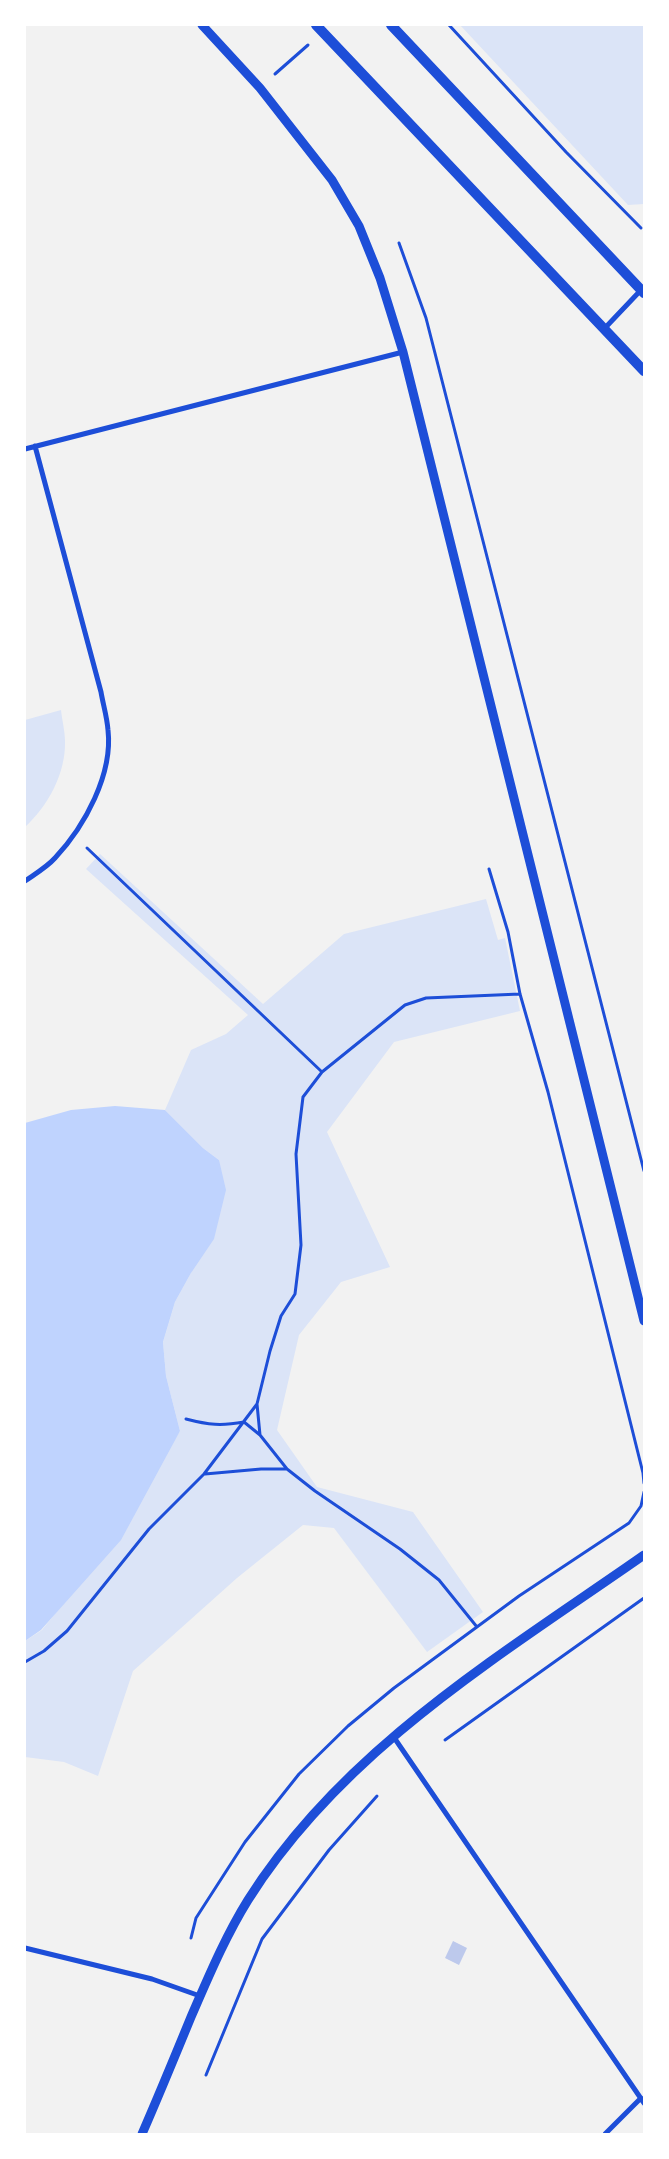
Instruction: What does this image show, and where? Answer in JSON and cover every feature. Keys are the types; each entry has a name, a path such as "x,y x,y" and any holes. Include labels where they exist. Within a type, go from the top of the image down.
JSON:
{"main road":[{"path":"391,25 643,290"},
{"path":"319,28 644,371"}],"street":[{"path":"202,25 260,88 332,180 359,226 380,278 403,352 644,1321"},
{"path":"604,330 643,290"},
{"path":"25,449 403,352"},
{"path":"25,881 54,860 75,836 93,804 105,770 108,731 101,692 35,446"},
{"path":"142,2134 219,1954 247,1901 275,1861 306,1823 393,1736 467,1680 644,1555"},
{"path":"393,1736 642,2100 605,2134"},
{"path":"25,1948 152,1979 200,1996"}],"path":[{"path":"449,25 566,152 641,228"},
{"path":"260,88 319,28"},
{"path":"398,244 426,318 644,1172"},
{"path":"75,836 322,1072"},
{"path":"489,869 508,932 520,994 548,1092 615,1355 644,1484"},
{"path":"260,1435 257,1404 270,1351 281,1316 295,1294 301,1244 296,1154 303,1096 322,1072 405,1005 426,998 520,994"},
{"path":"25,1662 44,1651 67,1631 149,1528 204,1474 257,1404"},
{"path":"186,1419 209,1425 224,1426 244,1422"},
{"path":"244,1422 260,1435 288,1470 315,1491 400,1549 439,1580 477,1627"},
{"path":"204,1474 261,1469 288,1470"},
{"path":"191,1938 196,1918 245,1842 299,1774 348,1726 477,1627 519,1596 629,1523 640,1506 644,1492"},
{"path":"445,1740 644,1598"},
{"path":"206,2075 262,1939 329,1850 377,1796"}],"shaded area":[{"path":"460,25 644,25 644,204 628,205"},
{"path":"61,710 65,733 65,753 59,777 48,799 25,827 25,720"},
{"path":"100,854 263,1004 344,934 486,899 498,940 505,938 520,1011 394,1042 327,1132 390,1267 341,1282 299,1335 277,1430 317,1487 413,1512 483,1612 427,1652 334,1528 303,1525 237,1578 133,1671 98,1776 64,1762 25,1757 25,1641 42,1630 67,1599 180,1431 166,1376 163,1342 175,1302 191,1273 219,1160 203,1148 165,1110 191,1050 226,1034 248,1015 86,869"}],"water":[{"path":"115,1106 165,1110 203,1148 219,1160 226,1190 214,1239 191,1273 175,1302 163,1342 166,1376 180,1431 121,1540 41,1630 25,1641 25,1123 71,1110"}],"building":[{"path":"453,1941 467,1948 459,1965 445,1958"}]}
